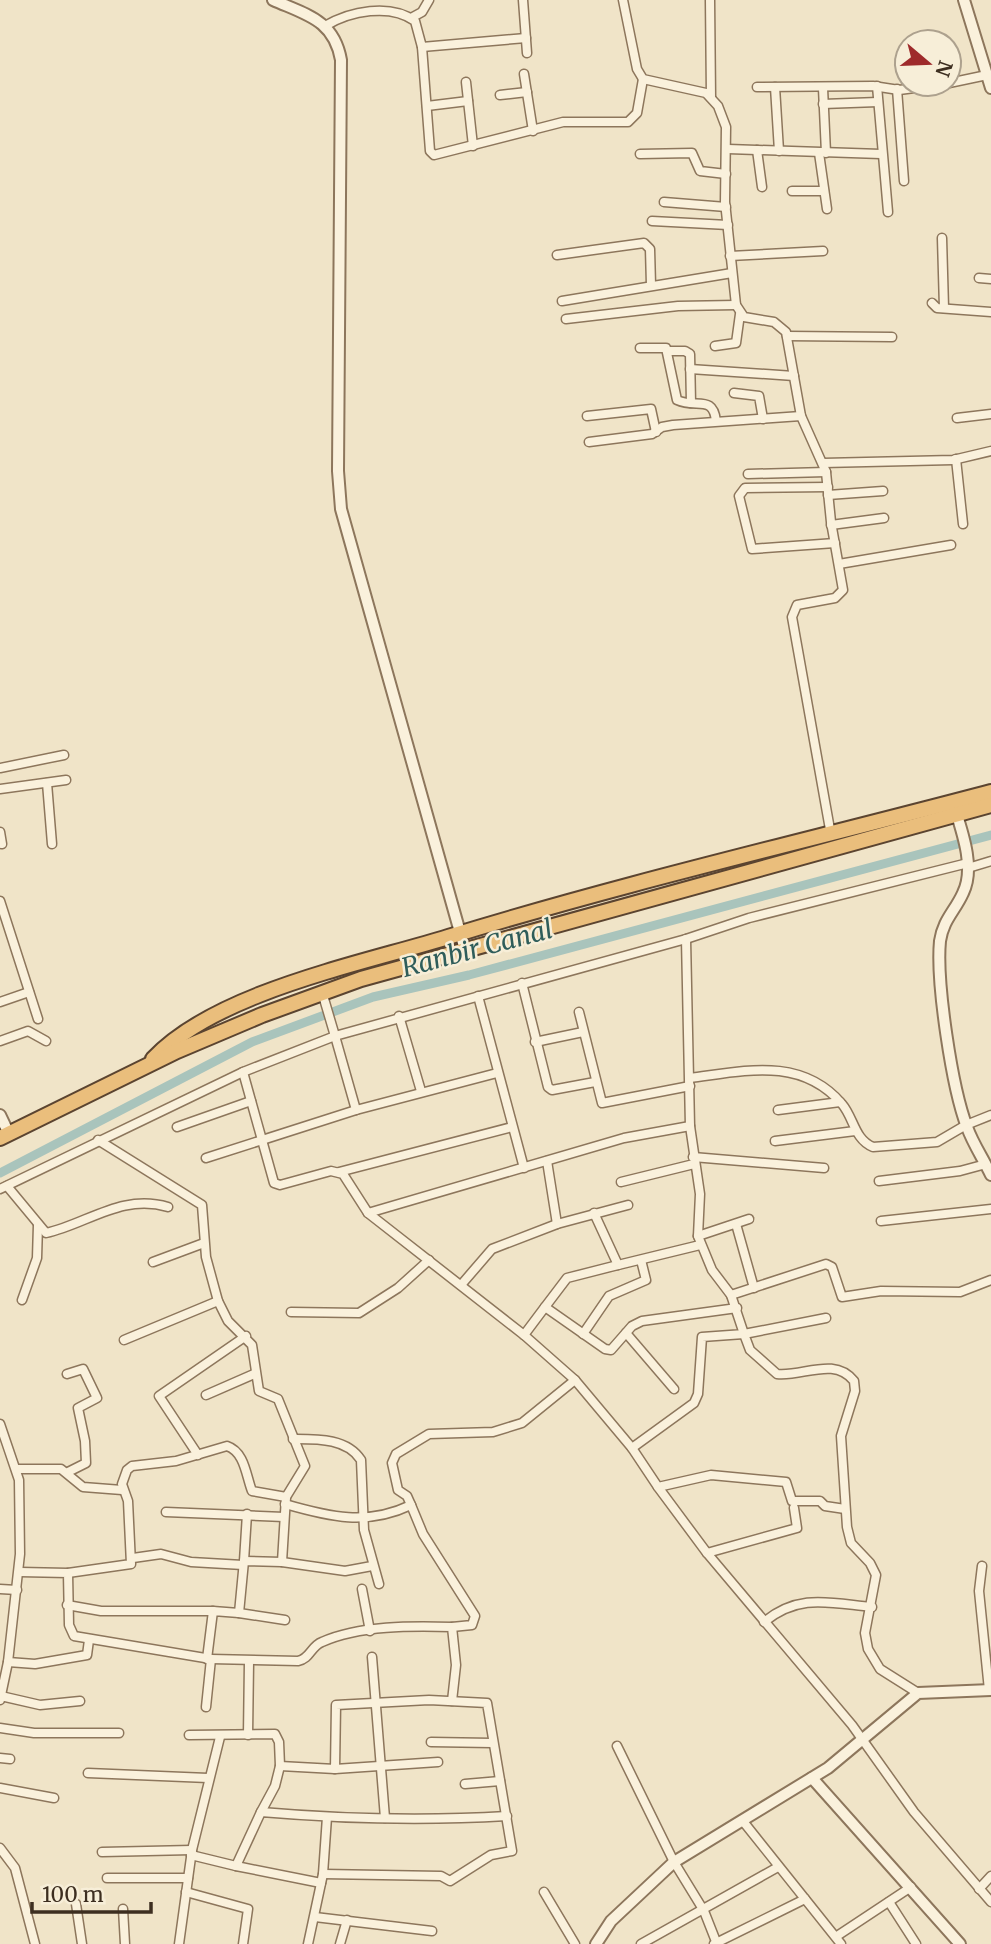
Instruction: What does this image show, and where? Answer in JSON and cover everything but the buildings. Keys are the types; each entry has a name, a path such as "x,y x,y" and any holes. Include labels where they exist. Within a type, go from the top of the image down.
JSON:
{"highway":[{"path":"4,1136 143,1067 323,998 465,950 955,808 991,792"},
{"path":"143,1067 172,1039 228,1008 350,963 831,835 955,808 991,805"}],"street":[{"path":"273,0 325,26 338,45 341,60 338,441 341,509 465,950"},
{"path":"411,18 422,12 429,0"},
{"path":"523,0 527,53"},
{"path":"325,26 346,14 359,12 395,13 411,18 418,26 432,154 576,120 632,120 637,113 643,79 637,69 623,0"},
{"path":"709,0 711,97"},
{"path":"964,0 991,88"},
{"path":"422,47 526,38"},
{"path":"524,74 533,131"},
{"path":"963,80 987,75"},
{"path":"643,79 700,90 711,97 723,115 728,149 726,207 730,256 736,305 740,314 736,344 715,346"},
{"path":"466,82 473,146"},
{"path":"757,87 822,89 877,86 893,88"},
{"path":"877,86 888,212"},
{"path":"775,87 779,151"},
{"path":"822,89 822,153 827,209"},
{"path":"500,95 527,92"},
{"path":"898,98 904,181"},
{"path":"426,106 468,101"},
{"path":"823,104 878,102"},
{"path":"728,149 881,154"},
{"path":"757,150 762,187"},
{"path":"640,154 692,153 700,171 726,174"},
{"path":"792,191 824,191"},
{"path":"664,202 726,207"},
{"path":"652,220 728,225"},
{"path":"942,238 944,308"},
{"path":"557,255 644,243 650,249 651,285"},
{"path":"730,256 823,251"},
{"path":"562,301 732,273"},
{"path":"979,278 991,279"},
{"path":"932,303 936,308 991,312"},
{"path":"566,319 678,306 736,305"},
{"path":"740,314 779,324 787,336 801,416 825,468 831,525 844,585 841,594 797,605 792,617 831,835"},
{"path":"787,336 892,337"},
{"path":"640,348 663,346 667,351 676,398 679,402 713,407 716,421"},
{"path":"667,351 688,351 691,403"},
{"path":"691,369 794,376"},
{"path":"734,393 761,397 763,419"},
{"path":"587,416 651,409 656,432"},
{"path":"957,418 991,414"},
{"path":"589,442 656,432 673,425 801,416"},
{"path":"748,474 956,459 991,451"},
{"path":"956,459 963,524"},
{"path":"835,543 752,549 739,496 745,488 883,491"},
{"path":"831,525 884,518"},
{"path":"839,564 951,545"},
{"path":"0,768 64,755"},
{"path":"0,789 66,780"},
{"path":"47,783 52,844"},
{"path":"955,808 968,865 964,892 943,925 940,975 957,1088 966,1125 991,1175"},
{"path":"0,832 2,844"},
{"path":"168,1207 132,1204 79,1220 48,1234 3,1188 243,1072 335,1036 399,1016 686,939 749,918 991,861"},
{"path":"0,901 38,1019"},
{"path":"686,939 690,1126 693,1161 700,1194 699,1241 712,1270 737,1308 750,1350 777,1374 835,1369 846,1372 854,1381 855,1391 841,1436 848,1535 876,1575 865,1633 871,1656 893,1679 918,1693 990,1690 979,1591 982,1566"},
{"path":"522,983 549,1089 595,1082"},
{"path":"0,1002 29,992"},
{"path":"478,996 524,1168"},
{"path":"323,998 356,1110"},
{"path":"579,1012 595,1082 601,1102 605,1104 690,1082 783,1069 811,1080 840,1102 855,1131 869,1145 876,1147 937,1142 966,1125 991,1115"},
{"path":"399,1016 421,1091"},
{"path":"0,1041 28,1031 46,1041"},
{"path":"535,1042 583,1032"},
{"path":"243,1072 260,1139 273,1181 277,1184 322,1172 339,1172 512,1127"},
{"path":"206,1158 421,1091 497,1073"},
{"path":"177,1127 251,1101"},
{"path":"778,1110 840,1102"},
{"path":"0,1115 4,1136"},
{"path":"368,1213 624,1138 690,1126"},
{"path":"775,1141 855,1131"},
{"path":"98,1140 197,1200 204,1211 204,1243 218,1301 228,1321 246,1336 253,1349 254,1374 259,1391 278,1399 305,1468 294,1479 286,1501 282,1562"},
{"path":"547,1161 557,1224"},
{"path":"621,1182 693,1161 824,1168"},
{"path":"879,1181 960,1171 986,1164"},
{"path":"339,1172 368,1213 524,1335 575,1380 632,1448 707,1553 852,1725 899,1794 991,1902"},
{"path":"461,1285 492,1249 557,1224 628,1205"},
{"path":"881,1221 991,1209"},
{"path":"594,1213 618,1265"},
{"path":"524,1335 567,1278 642,1260 699,1241 749,1219"},
{"path":"22,1300 37,1258 38,1224"},
{"path":"736,1224 754,1288"},
{"path":"153,1262 204,1243"},
{"path":"291,1312 352,1315 366,1310 400,1286 429,1260"},
{"path":"583,1334 609,1296 646,1280 642,1260"},
{"path":"731,1296 826,1264 832,1267 842,1297 881,1291 960,1292 991,1280"},
{"path":"124,1340 218,1301"},
{"path":"545,1307 608,1350 614,1348 637,1323 659,1317 737,1308"},
{"path":"632,1448 694,1403 698,1394 702,1337 744,1335 826,1318"},
{"path":"626,1333 674,1389"},
{"path":"198,1455 159,1396 246,1336"},
{"path":"67,1374 84,1370 97,1398 78,1408 85,1441 86,1463 68,1472"},
{"path":"205,1395 254,1374"},
{"path":"68,1573 67,1605 71,1633 89,1640 209,1659 249,1662 302,1661 322,1642 370,1630 472,1625 475,1616 423,1534 407,1496 398,1490 391,1463 396,1454 429,1434 493,1432 522,1423 549,1404 575,1380"},
{"path":"0,1424 17,1469 20,1572 1,1698 40,1705 80,1701"},
{"path":"293,1439 324,1440 346,1446 357,1454 363,1467 363,1519 372,1566 379,1584"},
{"path":"20,1572 68,1573 128,1567 133,1558 127,1527 128,1501 122,1490 129,1468 198,1455 227,1446 232,1447 246,1467 252,1491 327,1516 363,1519 391,1515 411,1505"},
{"path":"0,1453 10,1451"},
{"path":"17,1469 55,1468 68,1472 83,1487 122,1490"},
{"path":"658,1487 711,1475 786,1482 792,1501 820,1501 825,1506 845,1509"},
{"path":"707,1553 796,1528 794,1508"},
{"path":"166,1513 284,1517"},
{"path":"239,1613 247,1514"},
{"path":"133,1558 161,1554 191,1562 282,1562 345,1571 372,1566"},
{"path":"0,1589 17,1590"},
{"path":"362,1589 370,1630"},
{"path":"764,1622 790,1604 833,1603 872,1607"},
{"path":"67,1605 101,1611 213,1611 285,1620"},
{"path":"206,1707 213,1611"},
{"path":"452,1626 456,1665 452,1701"},
{"path":"8,1662 35,1664 87,1655 89,1640"},
{"path":"372,1657 385,1818"},
{"path":"248,1735 249,1662"},
{"path":"596,1944 611,1921 674,1862 832,1765 918,1693"},
{"path":"102,1852 192,1853 236,1866 322,1878 441,1876 450,1881 491,1855 512,1851 487,1703 452,1701 336,1705 335,1769"},
{"path":"0,1728 34,1733 119,1733"},
{"path":"189,1735 220,1737 271,1733 278,1736 280,1766 275,1786 236,1866"},
{"path":"179,1944 192,1853 220,1737"},
{"path":"431,1742 492,1743"},
{"path":"617,1746 674,1862 704,1911 716,1944 806,1899"},
{"path":"280,1766 335,1769 438,1762"},
{"path":"88,1773 208,1778"},
{"path":"812,1778 960,1944"},
{"path":"465,1784 500,1781"},
{"path":"0,1788 54,1798"},
{"path":"261,1812 385,1818 507,1816"},
{"path":"308,1944 322,1878 327,1817"},
{"path":"742,1820 839,1940 911,1887"},
{"path":"0,1848 15,1868 35,1944"},
{"path":"640,1944 704,1911 778,1867"},
{"path":"979,1889 991,1876"},
{"path":"107,1878 188,1878"},
{"path":"186,1892 248,1909 243,1944"},
{"path":"544,1892 575,1944"},
{"path":"889,1902 916,1944"},
{"path":"76,1904 82,1944"},
{"path":"123,1909 125,1944"},
{"path":"315,1917 432,1931"},
{"path":"340,1944 347,1920"}],"waterway":[{"name":"Ranbir Canal","path":"0,1173 252,1042 373,997 469,975 991,835"}]}
